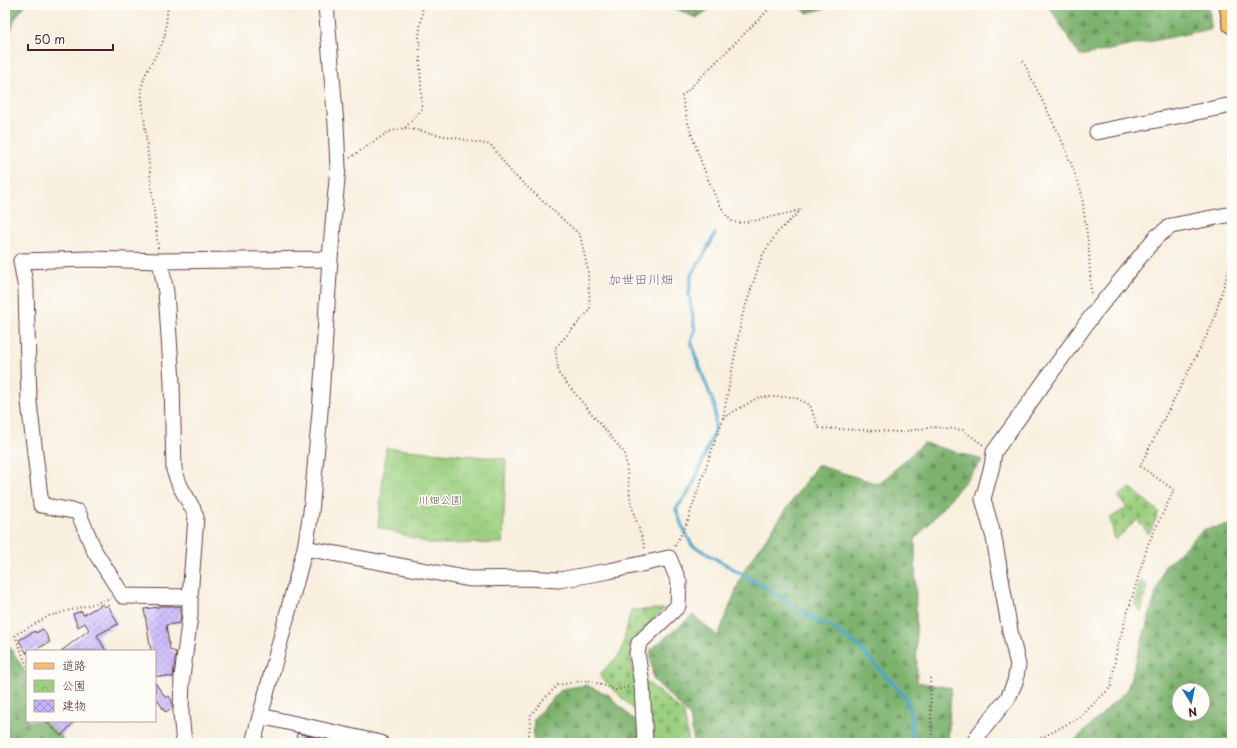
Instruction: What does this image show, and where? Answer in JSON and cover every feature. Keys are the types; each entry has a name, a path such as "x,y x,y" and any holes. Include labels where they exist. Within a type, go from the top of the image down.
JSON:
{"main road":[{"path":"1228,5 1232,24"}],"street":[{"path":"253,743 305,548 315,474 338,167 326,5"},
{"path":"1097,132 1232,105"},
{"path":"974,743 979,734 1008,698 1015,682 1018,665 1010,631 994,538 983,499 992,466 994,452 1091,317 1156,237 1171,226 1232,214"},
{"path":"190,597 122,596 95,552 78,512 41,505 28,402 26,289 21,261 90,259 160,261 330,259"},
{"path":"160,261 166,292 172,382 174,470 180,486 194,509 196,517 190,616 182,677 181,714 184,743"},
{"path":"305,548 470,579 528,578 559,580 669,558 679,582 678,606 639,643 636,654 642,684 645,743"},
{"path":"260,716 381,743"}],"path":[{"path":"160,261 142,89 144,75 162,44 165,34 168,5"},
{"path":"406,128 422,109 418,37 423,5"},
{"path":"669,558 686,525 723,418 742,317 762,256 777,233 801,210 759,220 736,222 730,220 716,198 697,152 688,125 682,96 773,5"},
{"path":"1023,61 1064,145 1081,190 1089,250 1091,317"},
{"path":"338,167 388,132 406,128 491,145 512,173 580,235 588,270 590,310 555,348 559,374 625,454 631,504 649,562"},
{"path":"1003,743 1005,740 1037,740 1065,726 1079,718 1111,688 1117,648 1148,544 1174,490 1140,466 1212,325 1232,258"},
{"path":"723,418 759,397 794,397 810,405 818,428 902,432 933,428 962,430 994,452"},
{"path":"26,663 15,635 49,616 122,596"},
{"path":"930,678 932,743"},
{"path":"528,743 531,715 558,685 588,680 616,690 642,684"}],"green space":[{"path":"5,5 25,5 16,17 5,47"},
{"path":"668,5 716,5 696,18"},
{"path":"797,5 837,5 807,13"},
{"path":"1048,5 1209,5 1211,29 1080,56"},
{"path":"924,443 983,460 915,540 917,682 951,688 948,743 694,743 690,716 653,679 650,650 693,615 718,636 744,570 817,465 879,484"},
{"name":"川畑公園","path":"386,448 506,459 503,543 432,544 378,527"},
{"path":"1131,488 1159,512 1149,534 1137,520 1115,540 1110,518 1127,508 1118,496"},
{"path":"1232,525 1232,743 1072,743 1127,690 1164,567 1204,529"},
{"path":"1140,580 1147,585 1141,612 1135,605"},
{"path":"664,609 630,644 633,672 684,713 689,743 653,743 653,729 599,675 621,653 631,610"},
{"path":"5,639 26,673 26,722 54,722 65,743 5,743"},
{"path":"586,685 609,695 641,727 640,743 533,743 534,718 562,689"}],"building":[{"path":"103,604 105,607 108,605 118,624 97,635 105,650 62,650 89,630 85,623 78,627 73,614 82,611 83,615"},
{"path":"181,606 180,623 166,625 170,650 176,652 173,677 156,676 156,650 151,650 144,609"},
{"path":"43,629 50,642 35,650 26,650 26,652 19,640 35,631 36,633"},
{"path":"156,684 166,698 169,696 172,701 172,708 165,712 156,698"},
{"path":"46,722 74,722 61,736"},
{"path":"297,733 332,741 332,743 296,743"}],"waterway":[{"path":"715,234 691,275 689,294 695,330 691,341 715,407 715,430 692,487 676,509 682,526 692,545 783,598 817,621 835,629 858,646 906,698 912,721 912,743"}],"district":[{"name":"加世田川畑","path":"641,278"}]}
